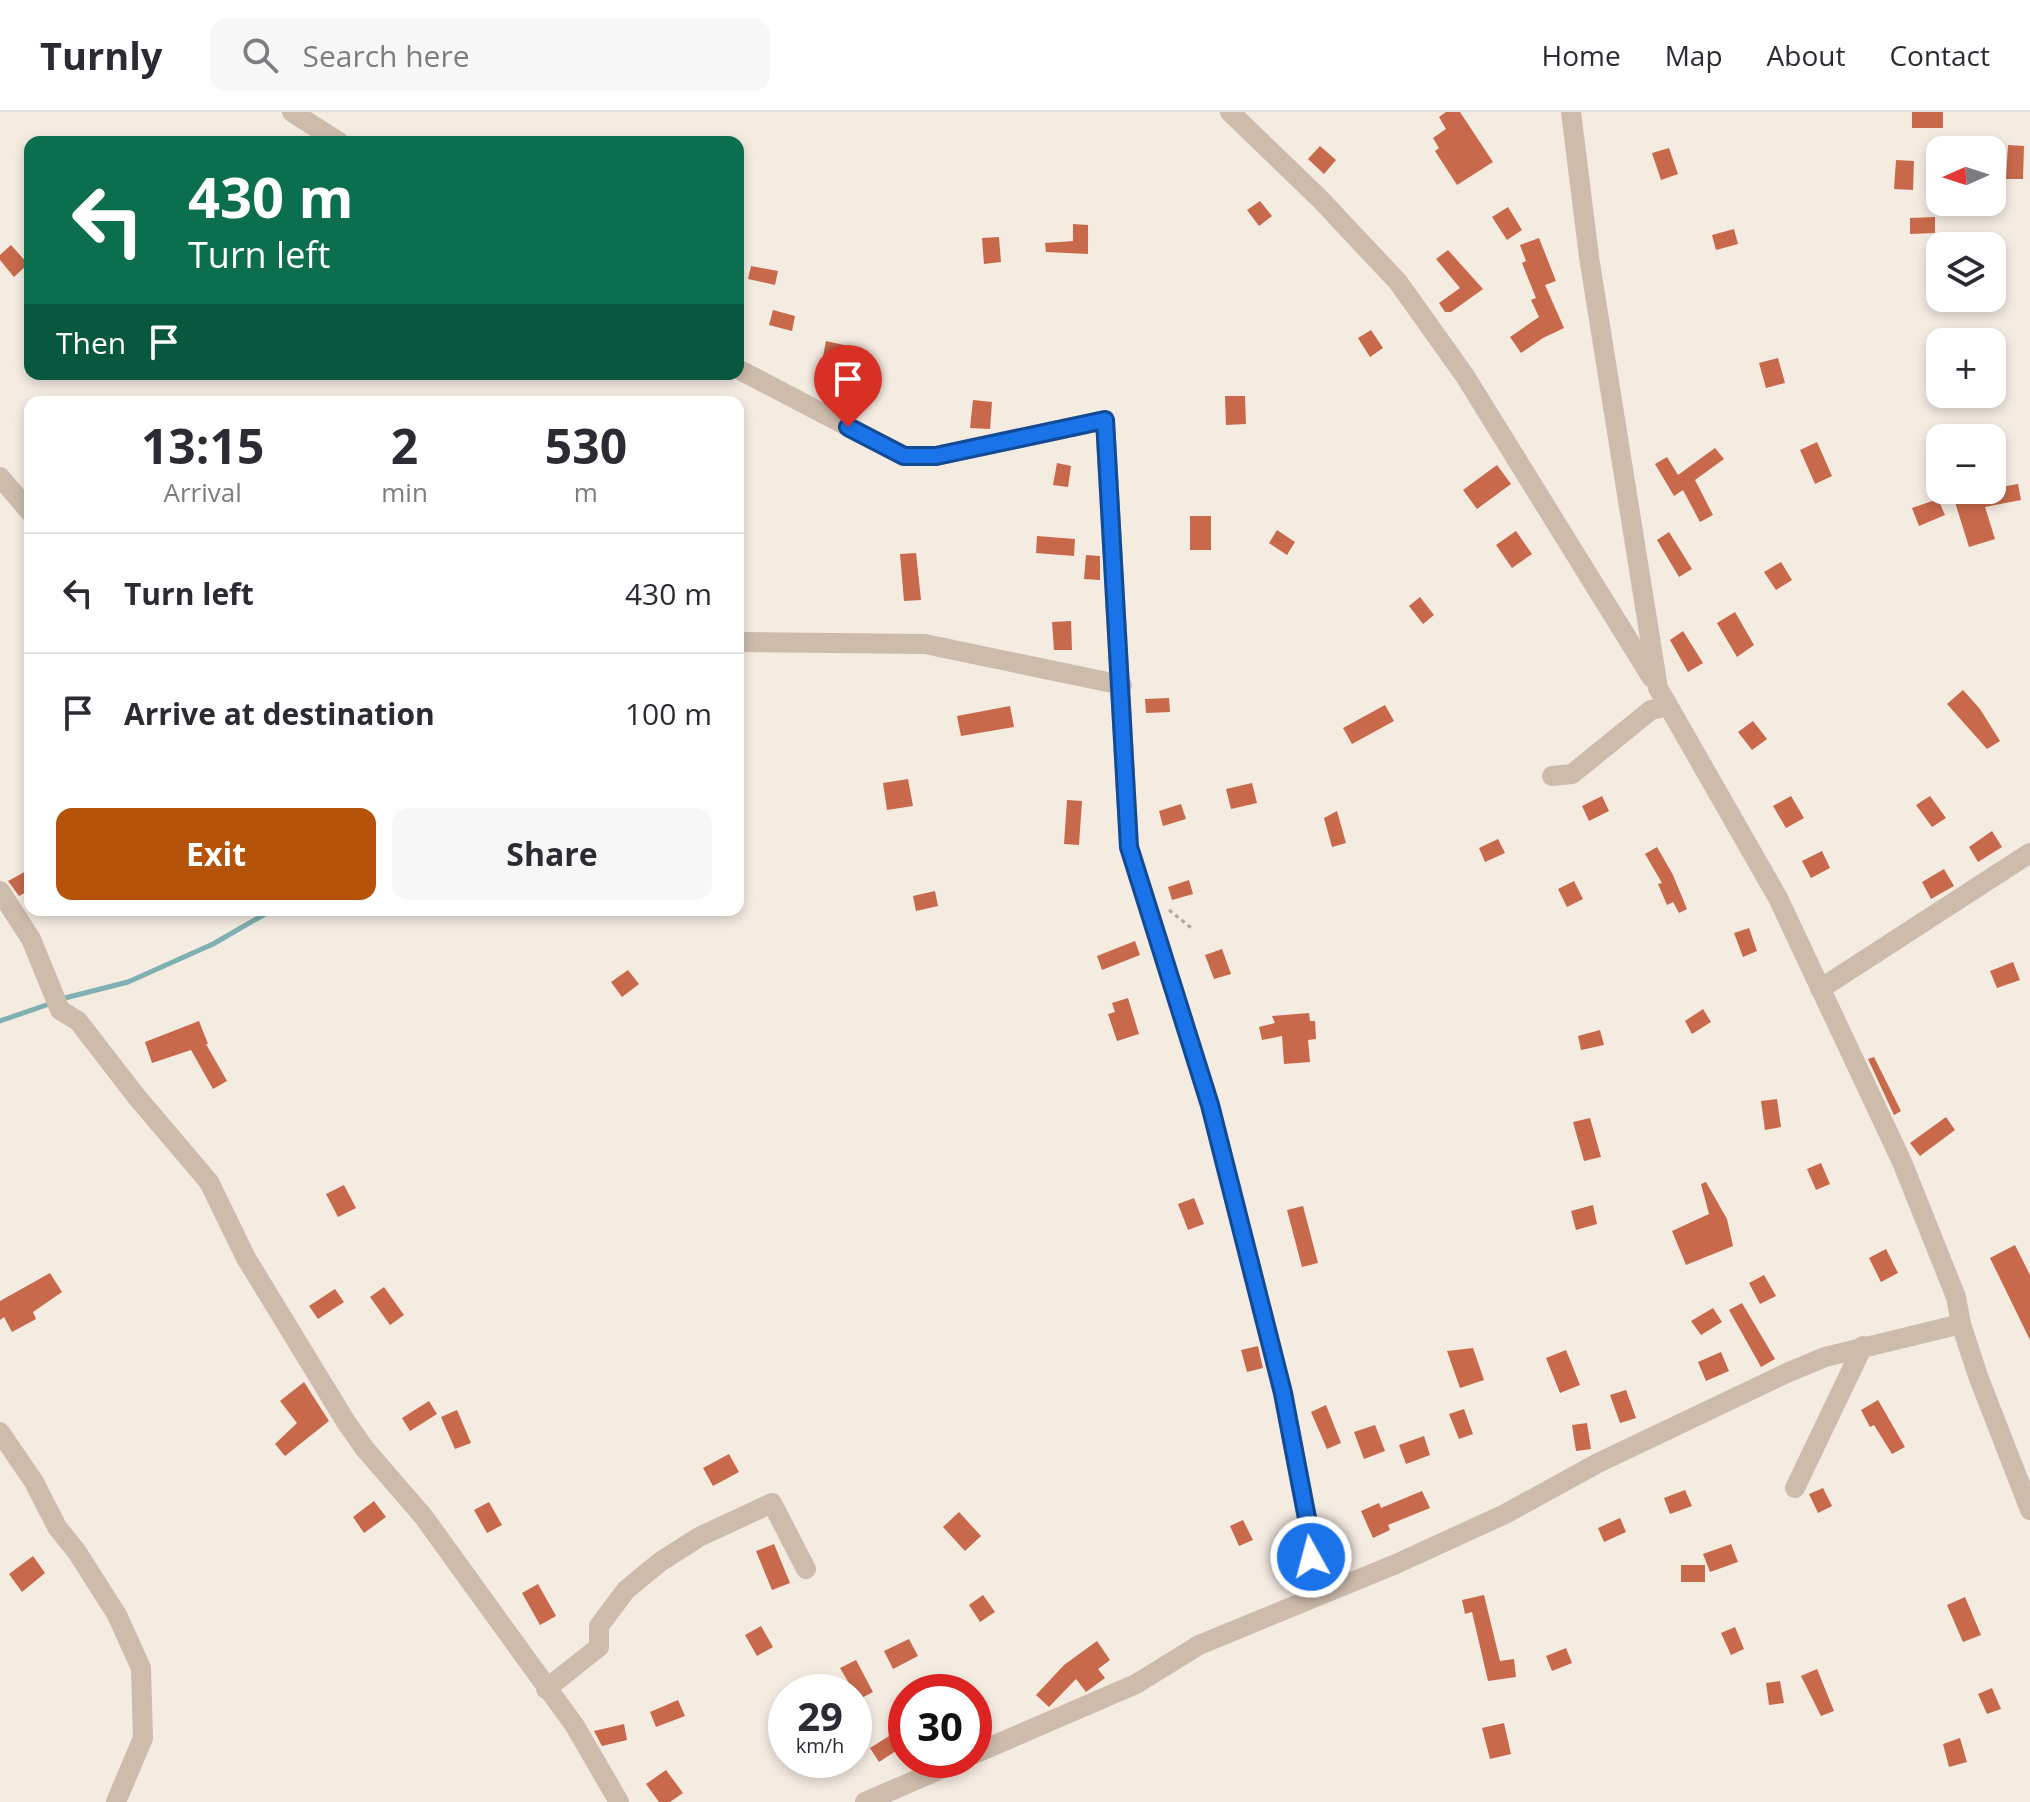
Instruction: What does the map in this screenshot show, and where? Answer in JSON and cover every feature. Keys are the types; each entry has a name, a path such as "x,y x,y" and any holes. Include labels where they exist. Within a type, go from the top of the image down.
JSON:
{"street":[{"path":"292,112 330,136"},
{"path":"1230,112 1321,200 1398,282 1465,376 1663,697 1778,898 1902,1162 1956,1297 1961,1324 2030,1510"},
{"path":"1571,112 1589,257 1663,697"},
{"path":"744,372 904,456 936,456 1105,420 1129,847 1210,1105 1283,1393 1311,1539 1312,1574 1307,1600"},
{"path":"0,477 24,505"},
{"path":"744,642 925,644 1122,685"},
{"path":"1552,776 1572,774 1663,697"},
{"path":"1820,989 2030,853"},
{"path":"0,891 31,939 60,1010 78,1021 209,1182 246,1258 346,1422 365,1449 423,1516 575,1726 619,1802"},
{"path":"992,1746 1136,1684 1199,1645 1396,1564 1505,1514 1598,1463 1775,1378 1825,1357 1961,1324"},
{"path":"1795,1488 1863,1346"},
{"path":"0,1432 34,1482 57,1527 77,1552 117,1615 141,1668 143,1738 116,1802"},
{"path":"546,1689 599,1647 599,1626 626,1590 660,1562 699,1537 772,1503 806,1569"},
{"path":"865,1802 920,1778"}],"building":[{"path":"1446,112 1460,112 1493,162 1457,185 1435,151 1439,148 1433,138 1446,129 1439,117"},
{"path":"1912,112 1943,112 1943,128 1912,128"},
{"path":"2008,145 2024,146 2023,179 2006,179"},
{"path":"1320,146 1336,160 1324,174 1308,159"},
{"path":"1669,148 1678,174 1661,180 1652,153"},
{"path":"1896,160 1914,161 1913,190 1894,189"},
{"path":"1260,201 1272,216 1259,226 1247,210"},
{"path":"1508,207 1522,230 1507,240 1492,217"},
{"path":"1935,217 1935,232 1910,234 1910,218"},
{"path":"1073,224 1088,225 1088,254 1046,252 1045,243 1073,241"},
{"path":"1734,229 1738,244 1716,250 1712,235"},
{"path":"999,237 1001,262 984,264 982,238"},
{"path":"1539,238 1556,281 1545,285 1564,328 1521,353 1510,337 1539,317 1531,300 1536,298 1522,263 1526,261 1520,245"},
{"path":"11,245 24,260 24,268 14,277 0,260 0,255"},
{"path":"1448,250 1483,289 1451,312 1445,312 1439,303 1460,288 1436,259"},
{"path":"751,266 778,271 775,285 748,279"},
{"path":"773,310 795,316 792,331 769,325"},
{"path":"1371,330 1383,348 1370,357 1358,338"},
{"path":"826,341 862,349 853,377 839,372 838,375 820,372"},
{"path":"1778,358 1785,383 1766,388 1759,363"},
{"path":"1225,396 1245,396 1246,424 1226,425"},
{"path":"973,400 992,402 990,429 970,428"},
{"path":"1817,442 1832,476 1815,484 1800,450"},
{"path":"1715,448 1724,459 1695,480 1713,515 1700,522 1683,490 1674,496 1655,464 1667,457 1678,475"},
{"path":"1057,463 1071,466 1068,487 1053,485"},
{"path":"1497,465 1511,484 1477,509 1463,490"},
{"path":"2018,484 2021,500 2006,503 2006,486"},
{"path":"1926,503 1940,504 1945,515 1919,526 1912,508"},
{"path":"1956,504 2000,504 1985,507 1995,539 1969,547"},
{"path":"1190,516 1211,516 1211,550 1190,550"},
{"path":"1277,530 1295,542 1287,555 1269,543"},
{"path":"1516,531 1532,554 1512,568 1496,545"},
{"path":"1669,532 1692,569 1679,577 1657,540"},
{"path":"1037,536 1075,539 1074,556 1036,553"},
{"path":"916,553 921,600 904,601 900,554"},
{"path":"1086,555 1100,556 1100,580 1084,579"},
{"path":"1781,562 1792,580 1776,590 1764,572"},
{"path":"1420,597 1434,615 1423,624 1409,606"},
{"path":"1735,612 1754,645 1737,657 1717,623"},
{"path":"1071,621 1072,650 1054,650 1052,622"},
{"path":"1683,631 1703,663 1688,672 1670,640"},
{"path":"1963,690 1980,709 2000,741 1987,749 1947,704"},
{"path":"1169,698 1170,712 1146,713 1145,699"},
{"path":"1385,705 1394,721 1352,744 1343,728"},
{"path":"1010,706 1014,727 961,736 957,716"},
{"path":"1753,721 1767,739 1752,750 1738,732"},
{"path":"908,779 913,806 887,810 883,783"},
{"path":"1252,783 1257,803 1231,809 1226,789"},
{"path":"1602,796 1609,811 1589,821 1582,806"},
{"path":"1791,796 1804,818 1786,828 1773,806"},
{"path":"1930,796 1946,818 1932,827 1916,805"},
{"path":"1067,800 1082,801 1079,845 1064,844"},
{"path":"1181,804 1186,819 1163,826 1159,811"},
{"path":"1337,811 1346,843 1332,847 1324,818"},
{"path":"1992,831 2002,847 1978,862 1969,847"},
{"path":"1498,839 1505,853 1485,862 1479,848"},
{"path":"1657,847 1687,909 1679,913 1673,902 1667,905 1658,884 1662,883 1645,854"},
{"path":"1822,851 1830,868 1811,878 1802,861"},
{"path":"1944,869 1954,886 1931,899 1922,882"},
{"path":"24,872 24,893 19,896 8,881"},
{"path":"1189,880 1193,894 1172,900 1168,887"},
{"path":"1574,881 1583,899 1567,907 1558,889"},
{"path":"935,891 938,906 916,911 913,896"},
{"path":"1749,928 1757,951 1743,957 1734,933"},
{"path":"1135,941 1140,955 1102,970 1097,956"},
{"path":"1222,949 1231,974 1214,979 1205,955"},
{"path":"2013,962 2020,980 1997,988 1990,971"},
{"path":"628,970 639,984 622,997 611,982"},
{"path":"1128,998 1139,1034 1117,1041 1108,1014 1115,1012 1112,1003"},
{"path":"1703,1009 1711,1022 1692,1034 1685,1021"},
{"path":"1309,1013 1310,1021 1315,1021 1316,1039 1308,1040 1310,1062 1284,1064 1282,1036 1262,1040 1259,1027 1275,1023 1272,1016"},
{"path":"199,1021 206,1044 227,1081 213,1089 191,1050 152,1063 145,1042"},
{"path":"1600,1030 1604,1045 1581,1050 1578,1036"},
{"path":"1874,1057 1901,1111 1894,1115 1868,1059"},
{"path":"1777,1099 1781,1127 1765,1130 1761,1101"},
{"path":"1946,1117 1955,1130 1920,1156 1910,1143"},
{"path":"1590,1118 1601,1157 1584,1161 1573,1122"},
{"path":"1821,1163 1830,1184 1816,1190 1807,1169"},
{"path":"1706,1182 1727,1219 1733,1246 1686,1265 1672,1231 1709,1214 1701,1184"},
{"path":"344,1185 356,1208 338,1217 326,1194"},
{"path":"1194,1198 1204,1224 1188,1230 1178,1204"},
{"path":"1593,1205 1597,1224 1576,1230 1571,1211"},
{"path":"1303,1206 1318,1263 1302,1267 1287,1210"},
{"path":"2015,1245 2030,1275 2030,1340 1990,1258"},
{"path":"1886,1249 1898,1273 1881,1282 1869,1258"},
{"path":"50,1273 62,1292 33,1312 36,1319 12,1332 4,1317 0,1320 0,1301"},
{"path":"1764,1275 1776,1296 1760,1304 1749,1283"},
{"path":"384,1287 404,1315 390,1325 370,1297"},
{"path":"335,1289 344,1302 318,1319 309,1306"},
{"path":"1742,1303 1775,1359 1761,1367 1729,1310"},
{"path":"1713,1308 1722,1322 1701,1335 1691,1321"},
{"path":"1258,1346 1263,1368 1247,1372 1241,1350"},
{"path":"1473,1348 1484,1380 1460,1388 1447,1351"},
{"path":"1566,1350 1580,1385 1560,1393 1546,1358"},
{"path":"1721,1352 1729,1371 1706,1381 1698,1362"},
{"path":"304,1382 329,1421 285,1456 275,1444 297,1423 280,1401"},
{"path":"1626,1390 1636,1418 1620,1423 1610,1395"},
{"path":"1878,1400 1905,1447 1892,1454 1874,1425 1870,1427 1861,1410"},
{"path":"429,1401 437,1414 410,1431 402,1418"},
{"path":"1326,1405 1341,1443 1327,1449 1311,1412"},
{"path":"1464,1409 1473,1434 1459,1439 1449,1414"},
{"path":"457,1410 471,1443 455,1449 441,1417"},
{"path":"1587,1423 1591,1449 1576,1451 1572,1425"},
{"path":"1375,1425 1385,1451 1364,1459 1354,1432"},
{"path":"1424,1436 1430,1455 1406,1464 1399,1445"},
{"path":"729,1454 739,1472 713,1486 703,1468"},
{"path":"1823,1488 1832,1506 1818,1513 1809,1494"},
{"path":"1685,1490 1692,1506 1670,1514 1664,1498"},
{"path":"1422,1491 1430,1508 1388,1525 1390,1530 1373,1538 1361,1511 1379,1503 1381,1508"},
{"path":"374,1501 386,1517 364,1533 353,1517"},
{"path":"489,1502 502,1525 487,1533 474,1510"},
{"path":"959,1512 981,1536 965,1551 943,1527"},
{"path":"1620,1518 1626,1532 1604,1542 1598,1528"},
{"path":"1243,1520 1253,1540 1239,1546 1230,1526"},
{"path":"774,1544 790,1583 772,1590 756,1551"},
{"path":"1731,1544 1738,1562 1710,1572 1703,1554"},
{"path":"33,1556 45,1573 22,1592 9,1574"},
{"path":"1681,1565 1705,1565 1705,1582 1681,1582"},
{"path":"538,1584 556,1616 540,1625 522,1593"},
{"path":"983,1595 995,1612 980,1622 969,1605"},
{"path":"1484,1595 1500,1661 1514,1659 1516,1677 1488,1681 1472,1612 1465,1614 1462,1600"},
{"path":"1965,1597 1981,1635 1963,1642 1947,1605"},
{"path":"761,1626 773,1647 757,1656 745,1635"},
{"path":"1735,1627 1744,1649 1731,1655 1721,1633"},
{"path":"909,1639 918,1656 893,1669 884,1651"},
{"path":"1097,1641 1110,1660 1098,1669 1105,1678 1086,1692 1076,1679 1049,1707 1036,1695 1064,1665"},
{"path":"1566,1648 1572,1663 1552,1671 1546,1656"},
{"path":"856,1660 863,1674 844,1674 840,1668"},
{"path":"1817,1669 1834,1711 1821,1716 1801,1676"},
{"path":"1780,1681 1784,1703 1769,1705 1766,1683"},
{"path":"1992,1688 2001,1709 1987,1714 1978,1694"},
{"path":"678,1700 685,1716 656,1727 650,1712"},
{"path":"1504,1723 1511,1754 1490,1759 1482,1728"},
{"path":"624,1724 627,1740 602,1746 594,1731"},
{"path":"888,1737 888,1756 879,1762 872,1747"},
{"path":"1960,1738 1967,1762 1949,1767 1943,1744"},
{"path":"666,1770 683,1793 670,1802 659,1802 646,1784"}],"waterway":[{"path":"61,999 128,982 213,944 262,916"},
{"path":"0,1021 52,1003"}],"route":[{"path":"848,427 904,456 936,456 1105,420 1129,847 1210,1105 1283,1393 1311,1539 1311,1557"}]}
